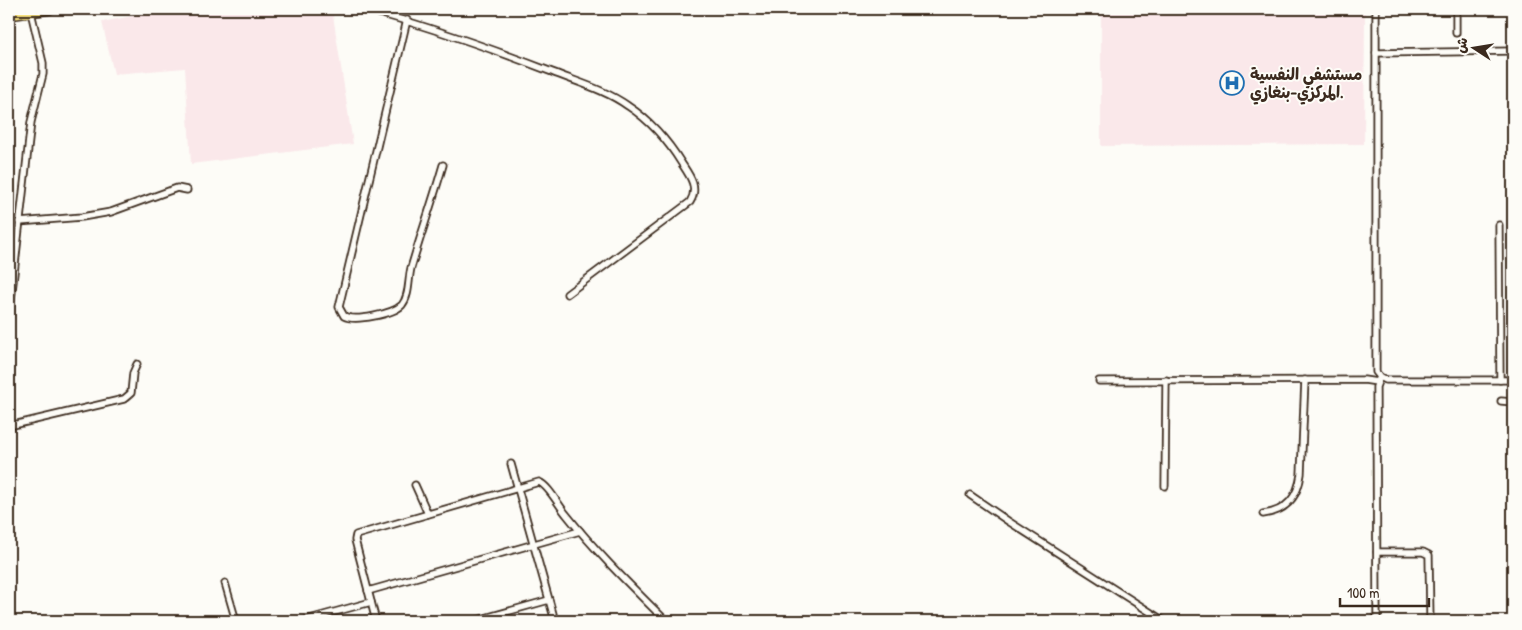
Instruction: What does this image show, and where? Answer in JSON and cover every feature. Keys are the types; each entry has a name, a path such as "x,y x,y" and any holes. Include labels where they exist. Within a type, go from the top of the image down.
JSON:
{"highway":[{"path":"13,14 50,9"}],"street":[{"path":"364,9 407,20 488,47 602,92 626,104 640,114 670,146 692,180 694,189 690,202 568,294"},
{"path":"1376,9 1376,368 1379,380 1378,621"},
{"path":"1456,9 1456,33"},
{"path":"9,318 31,122 43,68 31,12"},
{"path":"407,20 339,307 342,314 346,317 383,314 396,310 403,304 443,165"},
{"path":"1376,53 1513,51"},
{"path":"19,222 74,218 111,212 177,188 187,190"},
{"path":"1499,225 1500,380"},
{"path":"9,426 124,400 131,393 132,380 137,364"},
{"path":"1165,486 1166,380"},
{"path":"1263,514 1274,513 1282,509 1291,500 1298,487 1301,474 1305,380"},
{"path":"1099,381 1513,380"},
{"path":"1501,401 1513,402"},
{"path":"511,464 555,621"},
{"path":"376,621 355,542 356,535 537,482 544,484 580,531 666,621"},
{"path":"415,485 428,514"},
{"path":"970,495 1164,621"},
{"path":"368,591 580,531"},
{"path":"1377,552 1423,552 1429,555 1430,621"},
{"path":"225,583 236,621"},
{"path":"474,621 549,600"},
{"path":"302,621 371,602"}],"shaded area":[{"path":"167,9 332,9 353,144 191,164 185,68 114,74 102,22"},
{"name":"مستشفي النفسية المركزي-بنغازي.","path":"1101,9 1365,9 1364,144 1101,146"}],"place":[{"name":"مستشفي النفسية المركزي-بنغازي.","path":"1232,83"}]}
